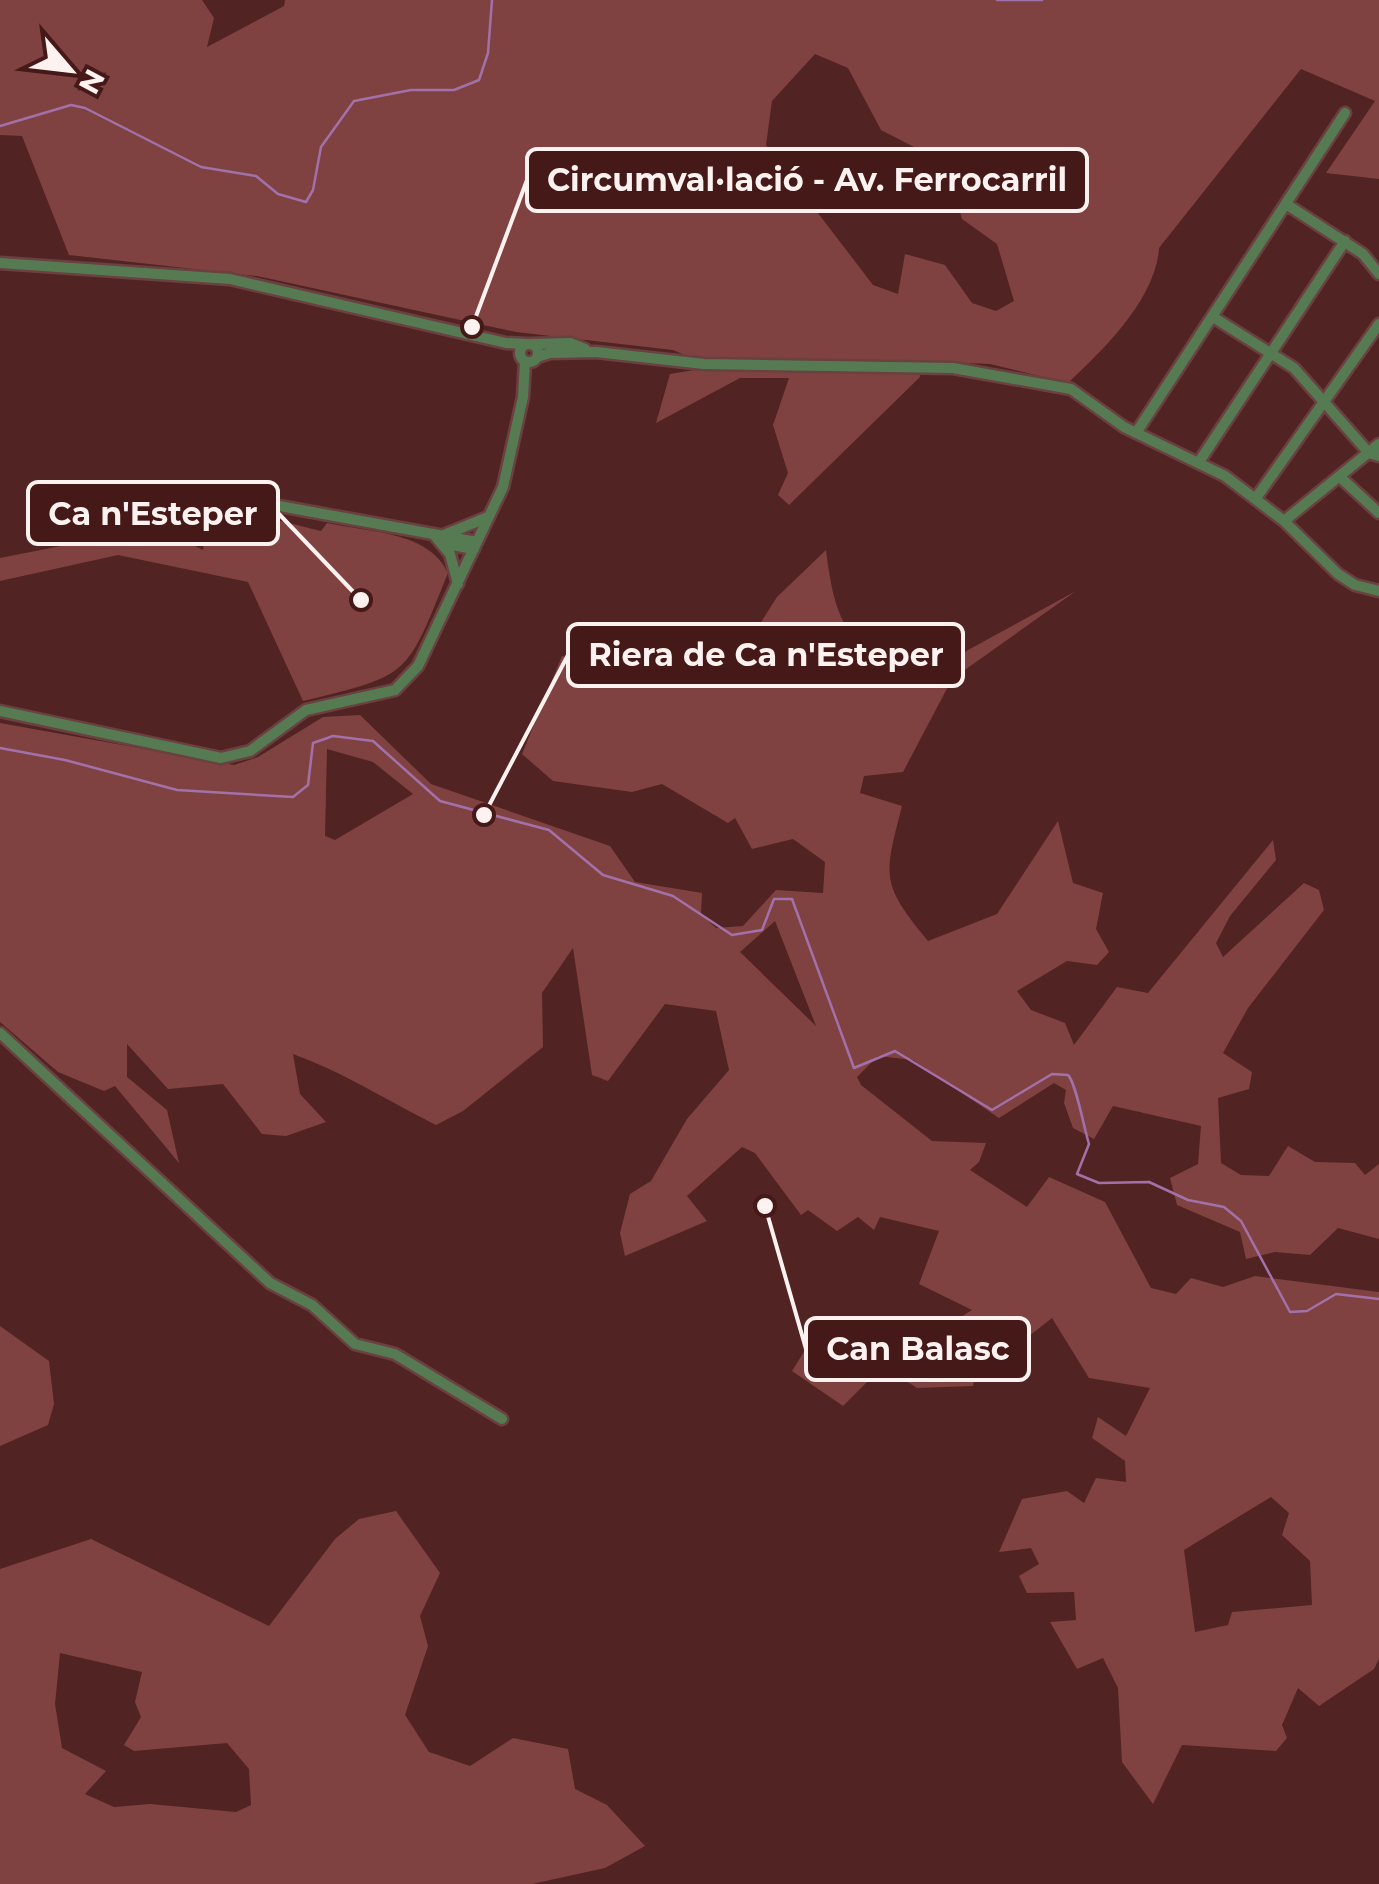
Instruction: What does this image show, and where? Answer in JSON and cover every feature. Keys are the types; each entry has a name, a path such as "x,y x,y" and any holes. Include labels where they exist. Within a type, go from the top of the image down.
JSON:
{"street":[{"path":"1136,433 1345,113"},
{"path":"1286,204 1375,257 1379,274"},
{"path":"1199,462 1345,241"},
{"path":"0,263 230,279 506,343 529,354 570,343 596,352 704,364 953,368 1071,389 1136,433 1199,462 1256,498 1338,574 1354,585 1379,590"},
{"path":"1213,317 1308,380 1374,455"},
{"path":"1256,498 1379,324"},
{"path":"0,711 204,756 234,756 250,751 306,710 395,690 429,648 489,516 512,458 529,354"},
{"path":"1284,521 1374,455 1379,444"},
{"path":"1340,477 1379,513"},
{"path":"228,505 252,501 475,545"},
{"path":"439,538 489,516"},
{"path":"439,538 450,554 458,584"},
{"path":"0,1033 270,1283 312,1305 356,1344 395,1354 502,1420"}],"shaded area":[{"path":"0,0 202,0 214,18 207,47 284,6 285,0 1379,0 1379,179 1326,173 1375,101 1301,69 1159,248 1148,286 1125,322 1068,383 990,364 918,361 920,377 789,505 778,495 788,473 773,425 789,378 740,378 656,423 670,374 713,367 673,350 516,332 257,276 69,255 22,136 0,135","holes":["815,54 848,68 881,130 947,164 962,219 997,244 1014,301 996,311 972,303 945,265 905,254 898,294 873,285 766,145 772,101"]},
{"path":"252,514 321,531 327,523 395,536 412,541 439,559 448,573 423,633 401,666 366,685 303,701 248,582 118,555 0,581 0,558 157,527 203,550 206,529 235,533"},
{"path":"826,550 834,596 847,628 869,655 905,685 930,678 968,650 1076,591 952,679 903,772 864,776 860,793 902,806 890,878 901,905 928,941 997,914 1058,821 1073,883 1103,893 1096,929 1109,952 1097,965 1067,961 1017,991 1031,1010 1065,1023 1074,1045 1117,987 1148,993 1273,840 1276,860 1230,916 1216,943 1223,957 1304,883 1319,890 1324,910 1248,1008 1223,1053 1252,1072 1249,1089 1218,1098 1221,1163 1241,1175 1269,1176 1288,1146 1315,1162 1355,1163 1365,1175 1379,1164 1379,1239 1338,1228 1310,1255 1275,1252 1246,1259 1240,1232 1177,1205 1170,1178 1198,1164 1201,1126 1113,1106 1094,1139 1073,1128 1064,1103 1066,1090 1054,1083 999,1118 913,1060 878,1056 857,1077 861,1085 932,1141 986,1143 979,1162 970,1170 1027,1207 1049,1177 1105,1202 1151,1288 1176,1294 1191,1278 1223,1287 1255,1276 1379,1292 1379,1659 1374,1669 1319,1706 1298,1688 1282,1725 1287,1738 1276,1751 1182,1745 1153,1804 1122,1762 1118,1688 1103,1658 1077,1669 1050,1622 1076,1620 1074,1592 1027,1593 1019,1576 1039,1564 1031,1548 999,1552 1022,1499 1067,1491 1084,1503 1096,1478 1126,1482 1125,1461 1092,1438 1098,1417 1126,1436 1150,1388 1089,1378 1052,1318 1024,1340 1002,1332 981,1341 973,1386 917,1388 883,1366 972,1310 919,1284 939,1231 880,1217 874,1230 858,1217 837,1231 808,1210 801,1215 755,1153 742,1147 687,1196 707,1221 625,1256 620,1233 630,1194 651,1181 687,1119 729,1070 716,1011 665,1004 608,1081 592,1075 573,948 542,993 543,1047 463,1111 436,1125 293,1054 300,1094 326,1122 286,1136 262,1134 223,1084 168,1089 127,1044 127,1077 167,1110 179,1163 115,1086 104,1091 58,1072 0,1022 0,723 234,765 258,757 323,717 360,715 431,784 610,846 635,882 702,893 701,914 716,928 743,926 776,890 823,893 825,862 793,839 752,849 735,818 728,823 662,784 632,792 553,781 522,754 562,656 590,663 638,625 666,628 691,649 735,663 777,597","holes":["327,749 373,762 413,794 335,840 325,836","775,921 816,1026 740,952","1271,1497 1289,1513 1282,1535 1310,1561 1312,1605 1232,1612 1228,1625 1195,1632 1184,1550"]},
{"path":"0,1326 49,1361 54,1404 48,1425 0,1446"},
{"path":"812,1339 836,1353 883,1366 843,1406 792,1371"},
{"path":"396,1511 440,1573 420,1616 428,1646 405,1715 429,1752 470,1766 513,1738 568,1749 575,1789 607,1805 645,1846 605,1868 532,1884 0,1884 0,1569 91,1539 269,1626 335,1539 359,1519","holes":["60,1653 142,1672 135,1702 141,1717 124,1745 134,1751 227,1743 249,1769 251,1805 236,1812 150,1804 114,1807 85,1794 106,1771 62,1748 55,1704"]}],"waterway":[{"path":"0,126 71,105 85,108 201,167 256,176 278,194 306,202 313,190 321,147 354,101 411,90 454,90 479,80 488,53 492,0"},
{"path":"997,0 1042,0"},
{"path":"0,748 65,760 177,790 293,797 308,785 313,743 333,736 373,741 440,801 549,830 603,875 673,896 732,935 762,930 774,899 792,899 854,1068 895,1051 992,1110 1052,1074 1068,1075 1089,1144 1077,1174 1099,1183 1149,1182 1188,1200 1224,1207 1241,1221 1290,1312 1307,1311 1336,1294 1379,1299"}],"place":[{"name":"Circumval·lació - Av. Ferrocarril","path":"472,327"},
{"name":"Ca n'Esteper","path":"361,600"},
{"name":"Riera de Ca n'Esteper","path":"484,815"},
{"name":"Can Balasc","path":"765,1206"}]}
